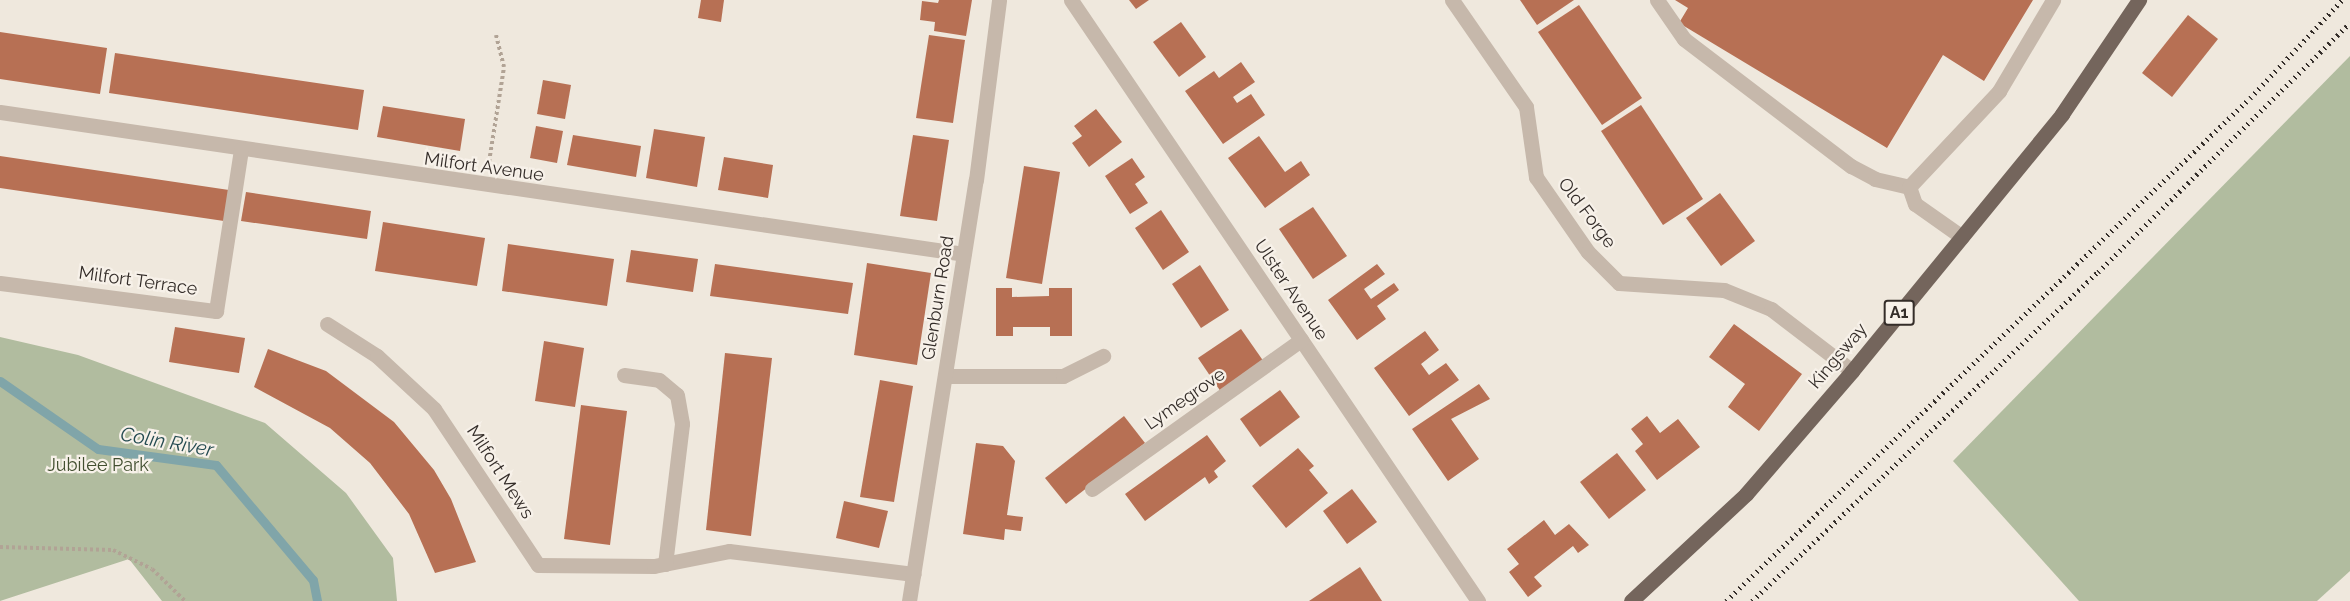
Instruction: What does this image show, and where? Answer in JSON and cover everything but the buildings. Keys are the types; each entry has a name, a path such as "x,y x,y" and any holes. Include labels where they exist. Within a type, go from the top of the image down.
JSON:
{"main road":[{"name":"Kingsway","path":"1631,601 1746,494 1852,371 2062,114 2139,0"}],"street":[{"name":"Glenburn Road","path":"909,601 964,254 999,0"},
{"name":"Ulster Avenue","path":"1071,0 1479,601"},
{"name":"Old Forge","path":"1452,0 1526,107 1536,177 1588,252 1619,283 1724,290 1771,309 1852,371"},
{"path":"1657,0 1684,39 1851,166 1875,179 1909,187"},
{"path":"1909,187 1999,91 2053,0"},
{"name":"Milfort Avenue","path":"0,112 485,187 964,254"},
{"name":"Milfort Terrace","path":"0,283 216,311 241,149"},
{"path":"1909,187 1915,204 1962,237"},
{"name":"Milfort Mews","path":"327,324 377,356 434,409 538,565 665,564 729,551 914,574"},
{"name":"Lymegrove","path":"1092,489 1301,340"},
{"path":"945,376 1063,376 1102,356"},
{"path":"624,375 659,380 677,394 682,424 665,564"}],"path":[{"path":"485,187 504,67 496,35"},
{"path":"0,547 113,550 152,569 185,601"}],"green space":[{"path":"2350,56 2350,571 2317,601 2079,601 1953,461"},
{"name":"Jubilee Park","path":"0,337 78,355 265,423 346,493 393,558 397,601 162,601 129,559 0,601"}],"waterway":[{"name":"Colin River","path":"0,381 98,449 216,465 313,580 317,601"}],"railway":[{"path":"1726,601 2250,98 2342,0"},
{"path":"1752,601 2098,272 2350,23"}]}
